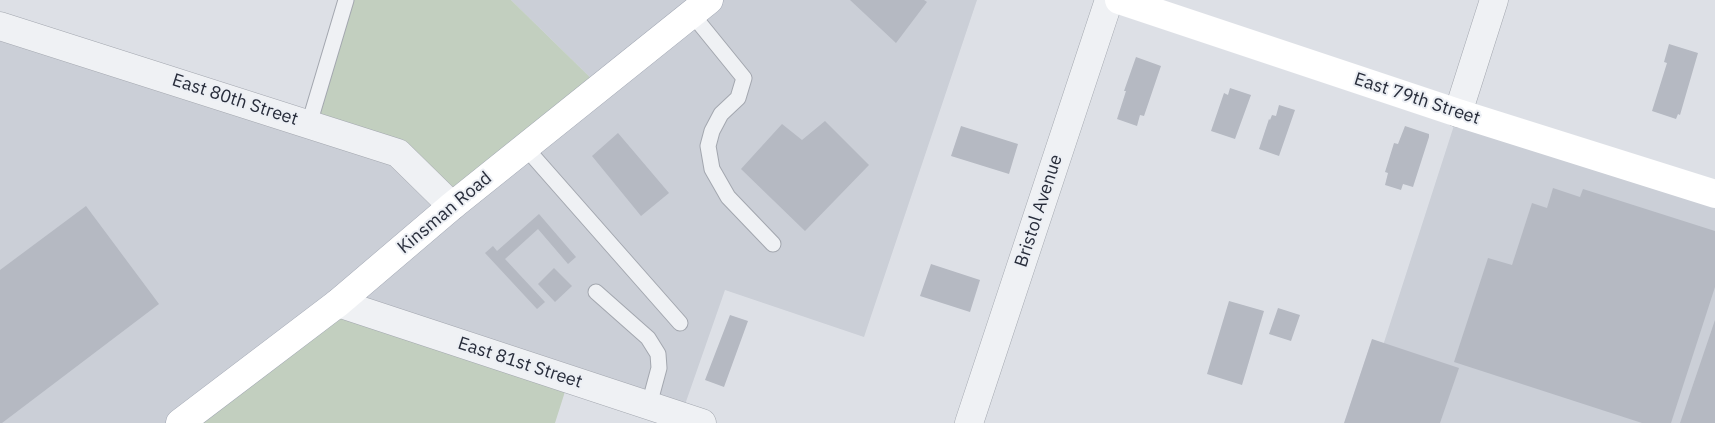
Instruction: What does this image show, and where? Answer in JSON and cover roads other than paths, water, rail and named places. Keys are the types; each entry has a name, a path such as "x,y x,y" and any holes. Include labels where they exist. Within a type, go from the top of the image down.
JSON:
{"main road":[{"name":"East 79th Street","path":"1120,0 1458,113 1715,194"},
{"name":"Kinsman Road","path":"180,423 338,302 452,206 700,7"}],"street":[{"name":"Bristol Avenue","path":"969,423 1109,0"},
{"path":"1458,113 1494,0"},
{"name":"East 80th Street","path":"0,26 398,153 452,206"},
{"name":"East 81st Street","path":"338,302 702,423"}],"lane":[{"path":"309,124 346,0"},
{"path":"700,7 744,78 738,98 721,114 712,131 708,146 712,169 728,197 773,244"},
{"path":"526,147 680,323"},
{"path":"596,292 648,338 658,354 659,368 649,405"}]}
